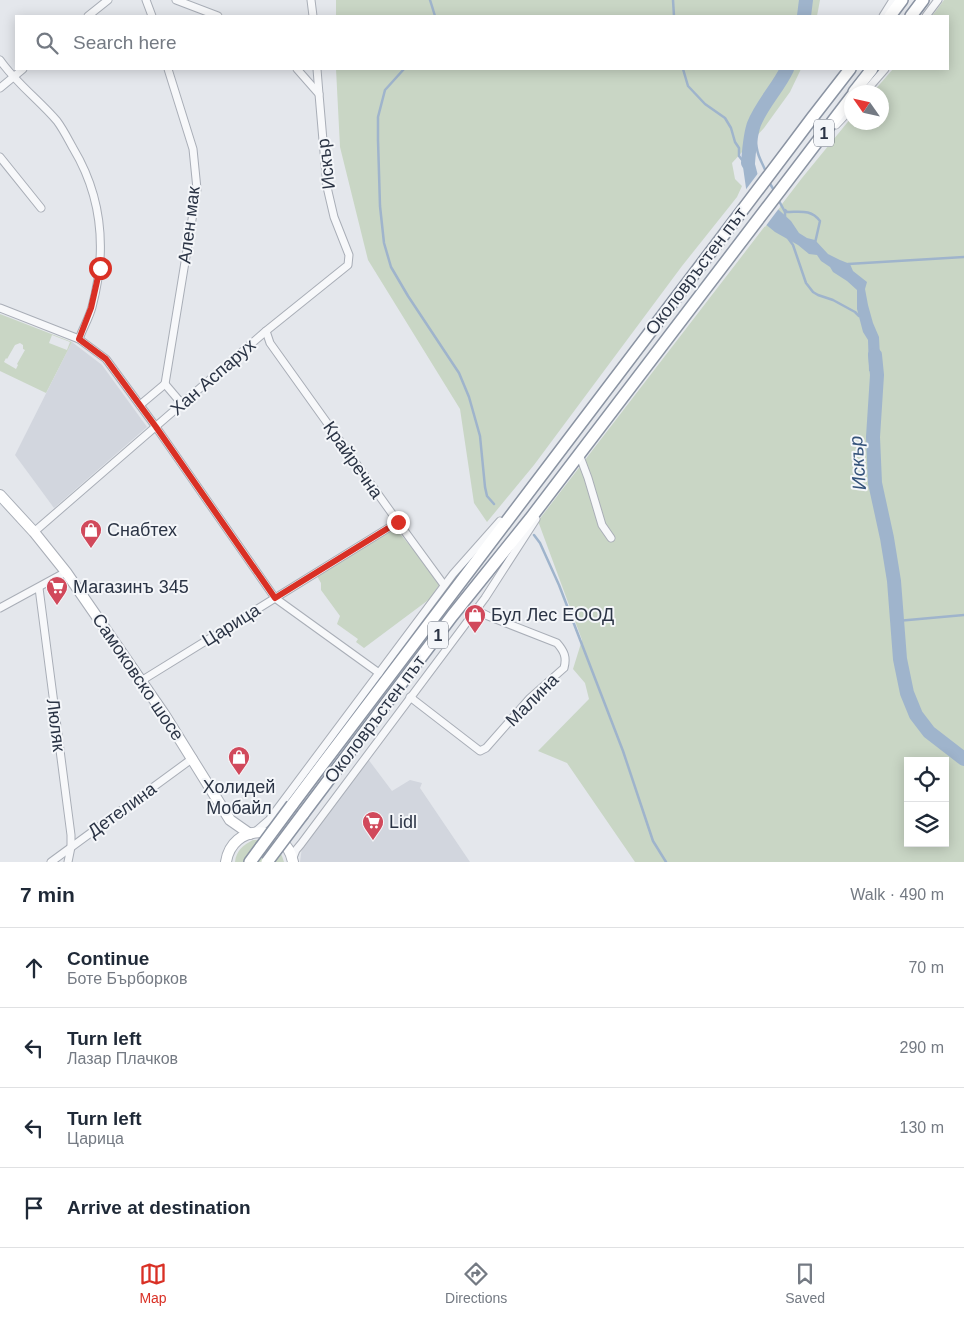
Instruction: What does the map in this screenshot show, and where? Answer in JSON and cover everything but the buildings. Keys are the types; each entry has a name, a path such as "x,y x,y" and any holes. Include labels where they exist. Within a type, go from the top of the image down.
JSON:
{"highway":[{"path":"891,15 902,0"},
{"path":"912,15 923,0"},
{"name":"Околовръстен път","path":"250,862 443,604 849,70"},
{"path":"859,85 871,70"},
{"name":"Околовръстен път","path":"267,862 452,616 524,526 844,107"}],"main road":[{"name":"Самоковско шосе","path":"0,495 34,532 66,572 193,758 230,820 233,846"},
{"name":"Самоковско шосе","path":"230,820 252,833"},
{"path":"226,861 237,841 252,833 276,836 289,850 292,861"}],"street":[{"path":"89,15 108,0"},
{"path":"146,0 152,15"},
{"path":"176,0 215,15"},
{"path":"311,0 313,15"},
{"path":"884,15 893,0"},
{"path":"927,15 938,0"},
{"path":"0,60 13,77 58,123 78,157 92,188 101,232 100,268 91,308 79,339"},
{"path":"0,88 22,70"},
{"name":"Ален мак","path":"165,384 197,189 192,149 168,70"},
{"path":"298,70 319,94"},
{"name":"Искър","path":"317,70 327,186 334,217 349,255 348,265"},
{"path":"812,118 845,70"},
{"path":"871,85 884,70"},
{"path":"796,170 844,117"},
{"path":"0,157 41,208"},
{"name":"Хан Аспарух","path":"34,532 266,331 348,265"},
{"path":"0,308 79,339 106,359 156,427 275,598 379,673"},
{"name":"Крайречна","path":"266,331 270,343 444,585"},
{"path":"140,405 165,384 182,404"},
{"path":"577,456 588,478 602,525 611,538"},
{"name":"Околовръстен път","path":"292,861 296,850 485,598 577,456"},
{"name":"Околовръстен път","path":"252,833 269,820 444,585 543,474"},
{"name":"Царица","path":"141,681 398,522"},
{"path":"0,608 66,572"},
{"name":"Люляк","path":"39,588 71,847 68,862"},
{"name":"Малина","path":"410,697 480,751 486,748 530,698 564,668 566,656 556,643 476,610"},
{"name":"Детелина","path":"51,862 193,758"}],"shaded area":[{"path":"72,342 102,365 147,427 54,508 15,455"},
{"path":"368,759 392,791 410,780 422,783 420,788 470,862 300,862 302,847"}],"green space":[{"path":"336,0 820,0 817,15 336,15"},
{"path":"944,0 964,0 964,862 635,862 567,763 538,751 589,699 585,683 573,669 582,640 538,521 802,178 844,127 844,130 889,130 889,85 879,85 892,70 949,70 949,15 933,15"},
{"path":"336,70 801,70 790,92 764,128 732,163 735,179 742,186 737,197 682,266 534,465 487,522 474,503 460,409 368,260 340,147"},
{"path":"0,314 72,342 46,393 0,371","holes":["52,335 70,342 67,350 49,343","20,343 25,350 16,369 4,362 15,345"]},
{"path":"392,528 395,528 441,582 431,598 364,648 356,642 358,639 337,624 340,616 321,590 321,583 317,576"},
{"path":"253,840 273,844 284,862 235,862 241,849"}],"water":[{"path":"750,145 762,191 769,201 791,221 799,233 815,240 828,254 850,264 853,271 867,282 865,289 868,305 879,337 881,376 869,371 868,340 863,332 857,309 857,290 833,272 817,255 809,254 764,223 747,195 743,167"}],"pier":[{"path":"759,172 764,190 780,207 765,227 752,213 744,192"}],"waterway":[{"path":"430,0 435,15"},
{"path":"673,0 674,15"},
{"path":"804,15 806,0"},
{"path":"403,70 385,90 378,117 380,206 384,243 391,267 459,373 469,397 480,436 487,496 494,504"},
{"path":"683,70 688,86 705,104 725,118 739,148 739,156 746,165"},
{"path":"748,163 754,124 786,70"},
{"path":"754,125 759,158 766,172"},
{"path":"769,182 775,192"},
{"path":"778,199 785,212 785,217"},
{"path":"785,210 787,212 809,213 817,217 820,221 815,243"},
{"path":"788,238 793,245 806,283 813,292 833,300 859,316"},
{"path":"848,264 964,257"},
{"name":"Искър","path":"875,355 877,375 873,437 875,483 894,581 900,659 907,693 916,715 929,732 964,759"},
{"path":"534,535 540,543 559,585 623,751 653,841 666,862"},
{"path":"897,621 964,615"}],"place":[{"name":"Снабтех","path":"91,549"},
{"name":"Магазинъ 345","path":"57,606"},
{"name":"Бул Лес ЕООД","path":"475,634"},
{"name":"Холидей Мобайл","path":"239,776"},
{"name":"Lidl","path":"373,841"}],"route":[{"path":"100,268 91,308 79,339 106,359 156,427 275,598 398,522"}]}
